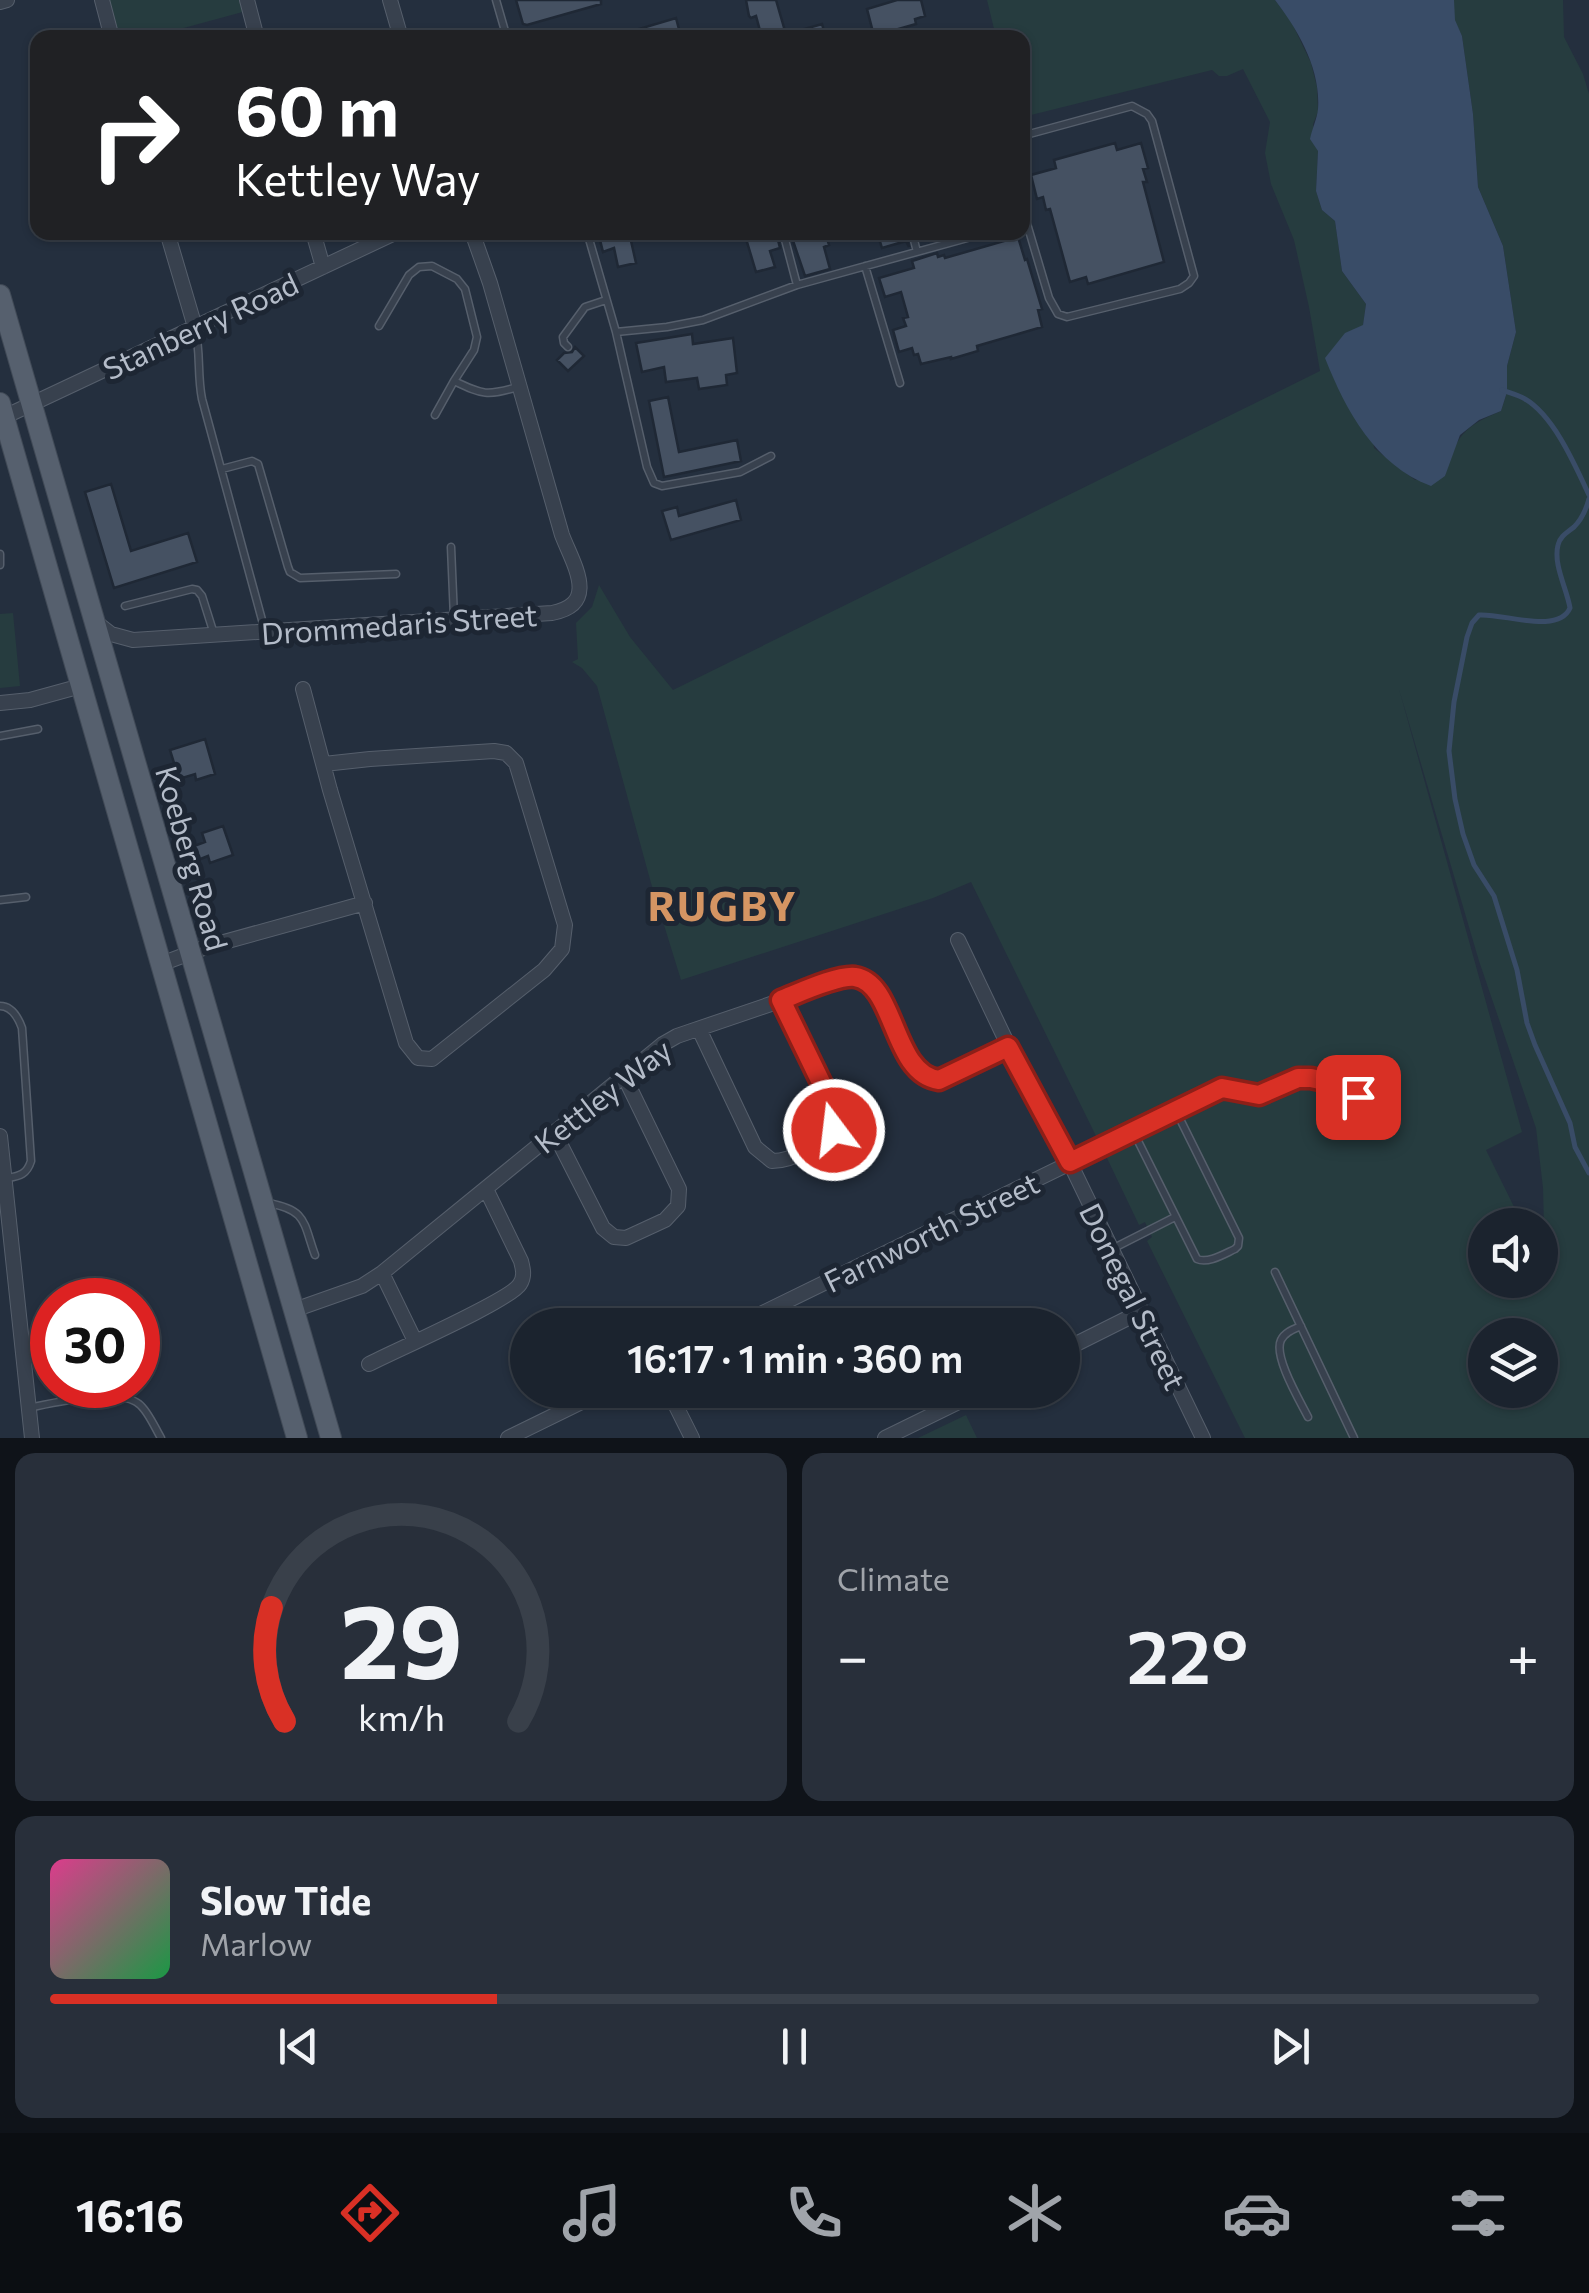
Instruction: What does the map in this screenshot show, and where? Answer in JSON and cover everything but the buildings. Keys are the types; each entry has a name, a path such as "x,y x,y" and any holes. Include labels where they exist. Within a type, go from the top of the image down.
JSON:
{"main road":[{"name":"Koeberg Road","path":"0,295 331,1438"},
{"name":"Koeberg Road","path":"2,410 297,1438"}],"street":[{"path":"0,2 8,0"},
{"path":"102,0 110,30"},
{"path":"247,0 256,30"},
{"path":"390,0 399,30"},
{"path":"169,240 195,328"},
{"path":"315,240 323,268"},
{"name":"Stanberry Road","path":"2,410 30,404 381,240"},
{"name":"Drommedaris Street","path":"133,640 562,611 573,604 579,595 579,574 562,536 475,240"},
{"path":"93,620 112,634 133,640"},
{"path":"109,676 116,656 133,640"},
{"path":"0,703 30,700 81,686"},
{"path":"303,689 324,764 406,1043 413,1055 423,1060 438,1056 544,970 562,949 565,925 516,763 506,753 494,751 324,764"},
{"path":"161,964 206,947 366,903"},
{"name":"Donegal Street","path":"958,940 1203,1438"},
{"name":"Kettley Way","path":"294,1310 349,1291 382,1273 663,1044 678,1036 850,977 866,981 877,992 912,1064 933,1079 939,1080 1008,1047"},
{"path":"699,1029 759,1152 772,1160 790,1158 824,1142 837,1120 781,1000"},
{"path":"554,1132 608,1234 626,1238 672,1215 678,1206 678,1189 624,1076"},
{"path":"0,1136 32,1438"},
{"name":"Farnworth Street","path":"773,1308 1070,1162"},
{"path":"369,1364 502,1299 522,1283 521,1262 486,1189"},
{"path":"382,1273 415,1341"},
{"path":"1080,1341 1142,1311"},
{"path":"508,1438 569,1408"},
{"path":"677,1408 692,1438"},
{"path":"885,1438 946,1408"}],"lane":[{"path":"496,0 505,30"},
{"path":"1030,134 1132,106 1147,114 1194,276 1180,289 1067,317 1058,314 1049,298 1030,240"},
{"path":"589,240 654,483 662,486 740,472 771,456"},
{"path":"786,240 797,285"},
{"path":"914,240 916,252"},
{"path":"616,332 703,320 797,285 960,240"},
{"path":"380,326 409,276 419,267 432,266 456,279 465,290 477,337 474,350 435,415"},
{"path":"866,266 900,383"},
{"path":"568,347 563,337 586,307 606,300"},
{"path":"195,328 201,359 198,379 266,632"},
{"path":"454,381 481,394 519,387"},
{"path":"222,469 252,461 258,464 294,576 396,574"},
{"path":"451,546 454,619"},
{"path":"0,554 0,565"},
{"path":"125,606 198,590 214,635"},
{"path":"0,736 38,730"},
{"path":"0,900 26,897"},
{"path":"0,1006 12,1011 22,1028 31,1161 20,1176 4,1179"},
{"path":"1070,1162 1222,1088 1259,1095 1298,1078 1337,1084 1358,1097 1374,1114 1384,1134"},
{"path":"1134,1132 1192,1253 1202,1261 1238,1246 1239,1238 1176,1111"},
{"path":"262,1202 295,1210 315,1256"},
{"path":"1110,1250 1175,1217"},
{"path":"1276,1272 1353,1435 1342,1438"},
{"path":"1301,1326 1286,1334 1279,1346 1280,1358 1308,1417"},
{"path":"28,1408 66,1400 126,1399 139,1404 161,1438"}],"green space":[{"path":"102,0 247,0 250,10 180,30 110,30"},
{"path":"987,0 1275,0 1291,21 1311,63 1318,112 1313,124 1318,151 1316,191 1322,210 1335,221 1342,271 1366,304 1363,326 1374,448 1415,480 1445,476 1463,434 1501,411 1516,332 1503,246 1478,187 1473,114 1462,36 1454,20 1454,0 1563,0 1564,37 1589,94 1589,1438 1245,1438 1147,1241 1152,1237 1145,1222 1139,1225 1106,1156 1109,1149 1103,1138 1097,1138 971,882 681,980 597,686 572,662 578,659 576,623 592,607 599,585 630,637 673,690 1320,371 1294,240 1271,184 1265,153 1270,122 1243,69 1219,76 1212,70 1030,115 1030,30 994,30","holes":["1399,689 1479,961 1536,1128 1544,1208 1558,1208 1558,1298 1468,1298 1468,1208 1515,1208 1486,1150 1522,1132"]},
{"path":"13,613 20,686 0,688 0,614"},
{"path":"966,1415 977,1438 918,1438"}],"water":[{"path":"1275,0 1454,0 1473,114 1478,187 1503,246 1516,332 1501,411 1479,420 1460,435 1445,476 1431,486 1411,477 1378,450 1353,416 1325,358 1345,333 1363,325 1366,304 1342,271 1335,221 1322,210 1316,191 1318,151 1310,139 1318,94 1312,65 1300,37"}],"waterway":[{"path":"1502,390 1525,399 1545,417 1563,442 1589,495"},
{"path":"1589,499 1579,521 1558,545 1559,569 1570,608 1564,616 1542,622 1479,615 1472,623 1454,702 1449,751 1463,834 1474,865 1494,896 1517,970 1527,1023 1570,1123 1575,1147 1589,1173"}],"district":[{"name":"RUGBY","path":"723,904"}],"route":[{"path":"834,1130 834,1109 781,1000 850,977 872,985 912,1064 927,1077 939,1080 1008,1047 1070,1162 1222,1088 1259,1095 1298,1078 1311,1078 1337,1084 1358,1097"}]}
